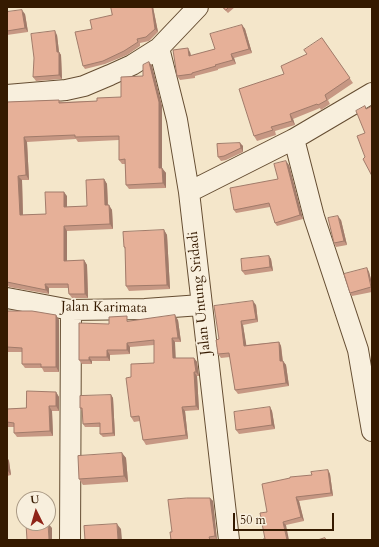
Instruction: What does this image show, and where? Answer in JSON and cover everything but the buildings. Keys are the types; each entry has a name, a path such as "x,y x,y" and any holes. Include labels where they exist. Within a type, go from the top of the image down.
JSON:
{"street":[{"path":"7,95 66,90 84,86 132,64 159,48 198,7"},
{"name":"Jalan Untung Sridadi","path":"159,48 177,120 189,192 229,540"},
{"path":"189,192 294,139 372,93"},
{"path":"294,139 314,217 358,350 372,431"},
{"name":"Jalan Karimata","path":"7,298 71,310 145,309 201,305"},
{"path":"70,540 71,310"}]}
